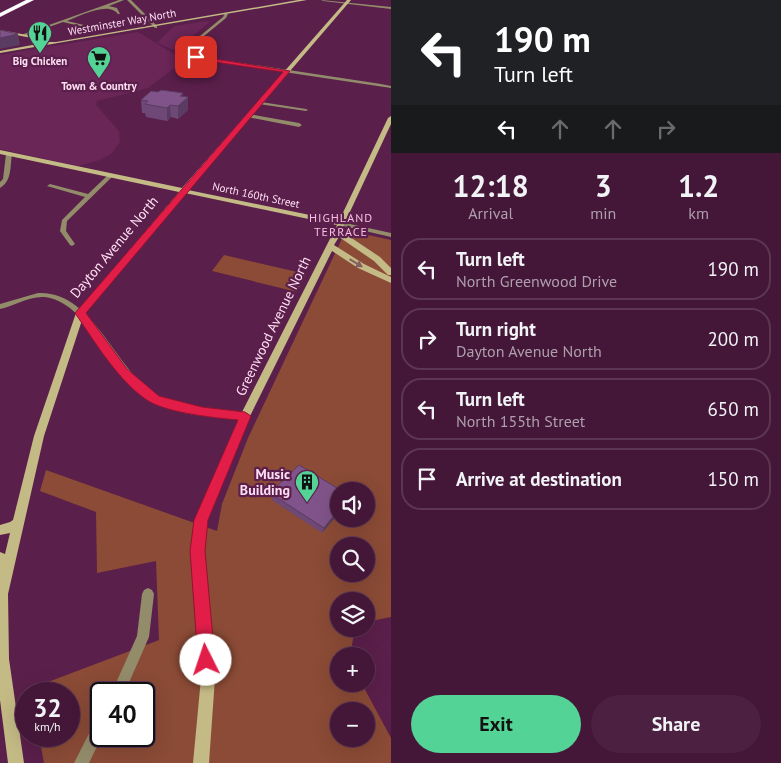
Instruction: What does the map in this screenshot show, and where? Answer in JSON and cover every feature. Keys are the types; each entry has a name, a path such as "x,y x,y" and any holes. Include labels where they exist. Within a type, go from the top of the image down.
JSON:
{"highway":[{"path":"0,13 24,0"},
{"path":"0,13 31,0"}],"street":[{"path":"23,35 122,0"},
{"path":"129,0 155,26"},
{"name":"Westminster Way North","path":"0,52 304,0"},
{"path":"323,0 348,1 391,8"},
{"name":"Dayton Avenue North","path":"16,763 9,724 1,649 1,598 39,436 80,313 348,1"},
{"path":"105,6 116,9 119,13"},
{"path":"226,14 225,17 179,55 391,87"},
{"path":"64,20 83,26"},
{"path":"0,32 23,35 47,44"},
{"path":"0,32 47,44"},
{"path":"261,103 306,110"},
{"path":"249,116 299,124"},
{"name":"Greenwood Avenue North","path":"202,763 208,678 198,551 201,520 245,416 341,224 391,118"},
{"name":"North 160th Street","path":"0,152 391,234"},
{"path":"0,186 6,180 9,154"},
{"path":"72,244 62,226 64,221 110,176"},
{"path":"50,186 90,196"},
{"path":"337,232 362,249 391,273"},
{"path":"330,245 362,249"},
{"path":"330,245 360,266 391,280"},
{"path":"0,307 34,296 46,295 64,301 80,313 123,371 155,399 202,412 245,416"},
{"path":"0,530 13,527 20,520"},
{"path":"0,558 5,577"},
{"path":"122,682 143,637 148,594"},
{"path":"81,763 90,746"}],"shaded area":[{"path":"210,22 175,50 157,43 174,26"},
{"path":"138,32 187,62 184,66 173,69 148,88 97,101 96,105 119,131 120,142 111,154 97,161 78,166 0,149 0,55"},
{"path":"346,230 391,240 391,617 375,620 375,592 330,592 330,637 353,637 352,647 330,647 330,692 366,692 372,702 330,702 330,747 375,747 375,708 391,738 391,763 44,763 41,747 80,747 80,682 48,682 159,640 156,561 97,573 96,512 40,491 46,470 217,531 222,504 248,438"},
{"path":"224,255 306,274 297,292 212,271"}],"building":[{"path":"0,30 18,34 0,38"},
{"path":"161,90 183,93 180,96 188,97 178,106 170,105 167,108 145,104 148,101 141,100 151,91 158,92"},
{"name":"Music Building","path":"299,465 330,484 330,520 324,528 273,495 280,487 277,486"}],"place":[{"name":"Big Chicken","path":"40,54"},
{"name":"Town & Country","path":"99,79"},
{"name":"Music Building","path":"307,503"}],"district":[{"name":"HIGHLAND TERRACE","path":"341,225"}],"route":[{"path":"196,57 287,71 178,196 80,313 123,371 141,389 155,399 202,412 245,416 234,446 201,520 198,551 206,660"}]}
